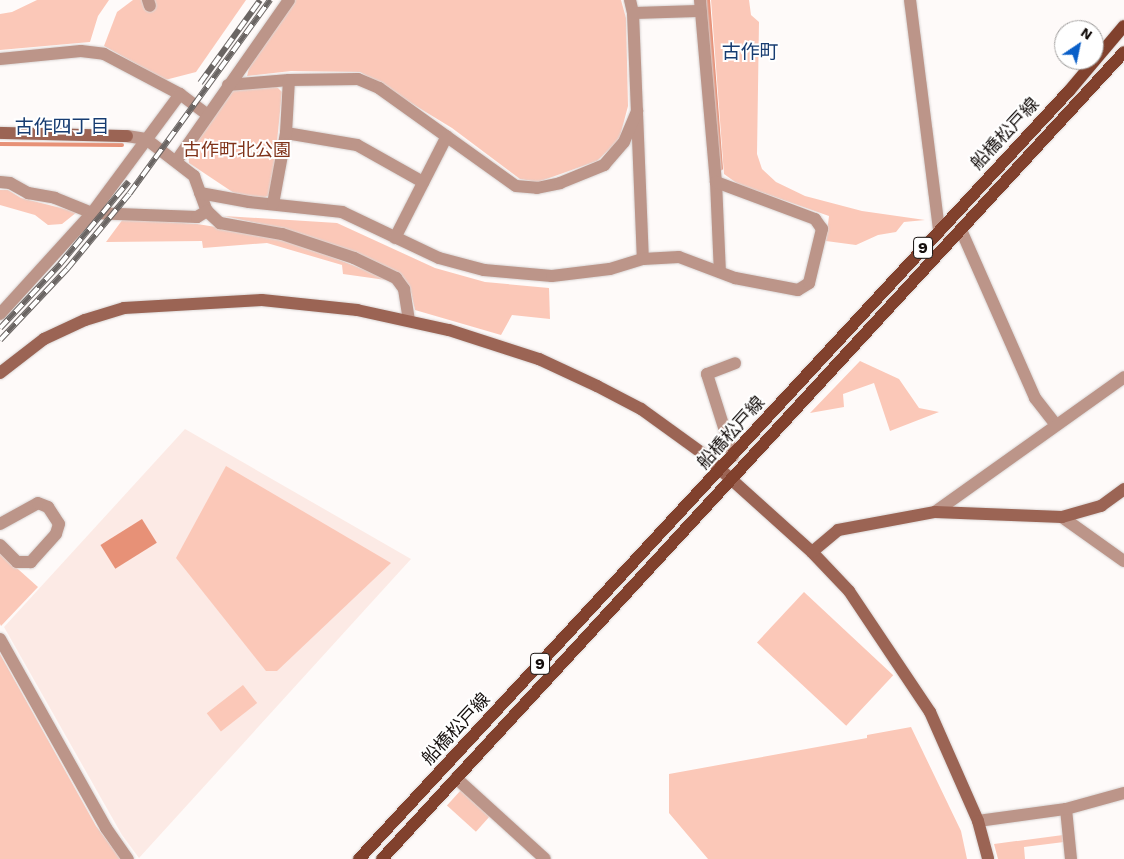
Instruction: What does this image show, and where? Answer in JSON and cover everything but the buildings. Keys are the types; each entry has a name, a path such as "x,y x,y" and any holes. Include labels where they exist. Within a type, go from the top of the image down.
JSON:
{"main road":[{"name":"船橋松戸線","path":"360,859 1069,91 1124,26"},
{"name":"船橋松戸線","path":"382,859 1124,52"}],"street":[{"path":"177,160 207,114 289,0"},
{"path":"630,0 633,13 643,259"},
{"path":"910,0 939,231"},
{"path":"633,13 700,5 716,182 720,272"},
{"path":"0,59 81,51 104,54 180,94 207,114"},
{"path":"228,85 289,80 358,79 379,88 516,186 537,188 560,183 604,165 624,142 637,111"},
{"path":"273,204 286,134 289,80"},
{"path":"0,314 92,213 180,94"},
{"path":"0,134 127,136 146,139 177,160 194,176 207,211 220,222 282,234 354,258 396,278 404,289 409,320"},
{"path":"286,134 357,145 423,182"},
{"path":"395,238 447,136"},
{"path":"0,182 10,183 28,193 55,198 92,213 196,217 207,211"},
{"path":"200,193 342,212 439,258 484,270 552,276 580,273 643,259 679,257 736,278 798,290 809,283 822,229 815,219 716,182"},
{"path":"961,230 1035,398 1055,424"},
{"path":"0,373 44,339 85,320 139,306 262,300 357,310 409,320 513,349 597,386 661,423 721,470 812,552 849,591 930,712 978,821 988,859"},
{"path":"733,456 707,374 735,363"},
{"path":"935,512 1055,424 1124,377"},
{"path":"812,552 838,530 935,512 1062,517 1101,506 1124,489"},
{"path":"0,524 38,503 48,507 59,524 56,534 31,562 17,562 0,545"},
{"path":"1062,517 1124,561"},
{"path":"0,639 106,828 128,859"},
{"path":"456,778 545,859"},
{"path":"978,821 1066,809 1124,793"},
{"path":"1066,809 1071,859"}],"shaded area":[{"path":"185,429 411,559 139,858 122,835 4,627"},
{"path":"142,519 157,543 115,569 100,545"}],"green space":[{"path":"37,0 109,0 98,16 90,42 0,50 0,14 12,12"},
{"path":"133,0 246,0 196,72 165,80 104,46 117,12"},
{"path":"294,0 621,0 626,18 628,106 619,140 597,161 538,182 520,179 452,128 360,72 291,71 247,76 249,68"},
{"path":"711,0 749,0 751,15 759,22 757,154 762,169 776,182 805,196 862,211 925,220 904,222 896,232 878,235 856,245 826,241 829,216 738,184 724,174"},
{"name":"古作町北公園","path":"276,86 282,92 272,191 268,196 262,198 234,193 189,163 188,153 231,91"},
{"path":"0,190 8,190 21,198 77,212 62,224 48,225 35,215 0,205"},
{"path":"224,216 337,223 435,268 485,282 549,288 550,319 512,315 501,335 415,310 410,288 283,229"},
{"path":"123,219 197,224 281,237 393,281 343,274 342,265 267,243 203,248 202,241 106,242"},
{"path":"860,361 899,379 919,408 939,412 890,431 874,383 843,394 844,407 810,413"},
{"path":"226,466 391,563 277,671 266,671 176,558"},
{"path":"0,553 38,587 1,626 0,624"},
{"path":"804,592 893,675 846,726 757,642"},
{"path":"0,654 96,826 121,859 0,859"},
{"path":"243,685 257,703 221,731 207,713"},
{"path":"911,727 961,831 967,859 708,859 669,813 669,774 867,738 867,735"},
{"path":"461,790 490,816 476,832 447,806"},
{"path":"1063,835 1064,842 1024,847 1025,859 998,859 994,844"}],"waterway":[{"path":"708,0 721,169"},
{"path":"0,144 122,145"}],"railway":[{"path":"200,83 260,0"},
{"path":"0,340 67,269 129,194 270,0"},
{"path":"0,328 60,264 128,182"}],"district":[{"name":"古作町","path":"750,52"},
{"name":"古作四丁目","path":"62,127"}]}
